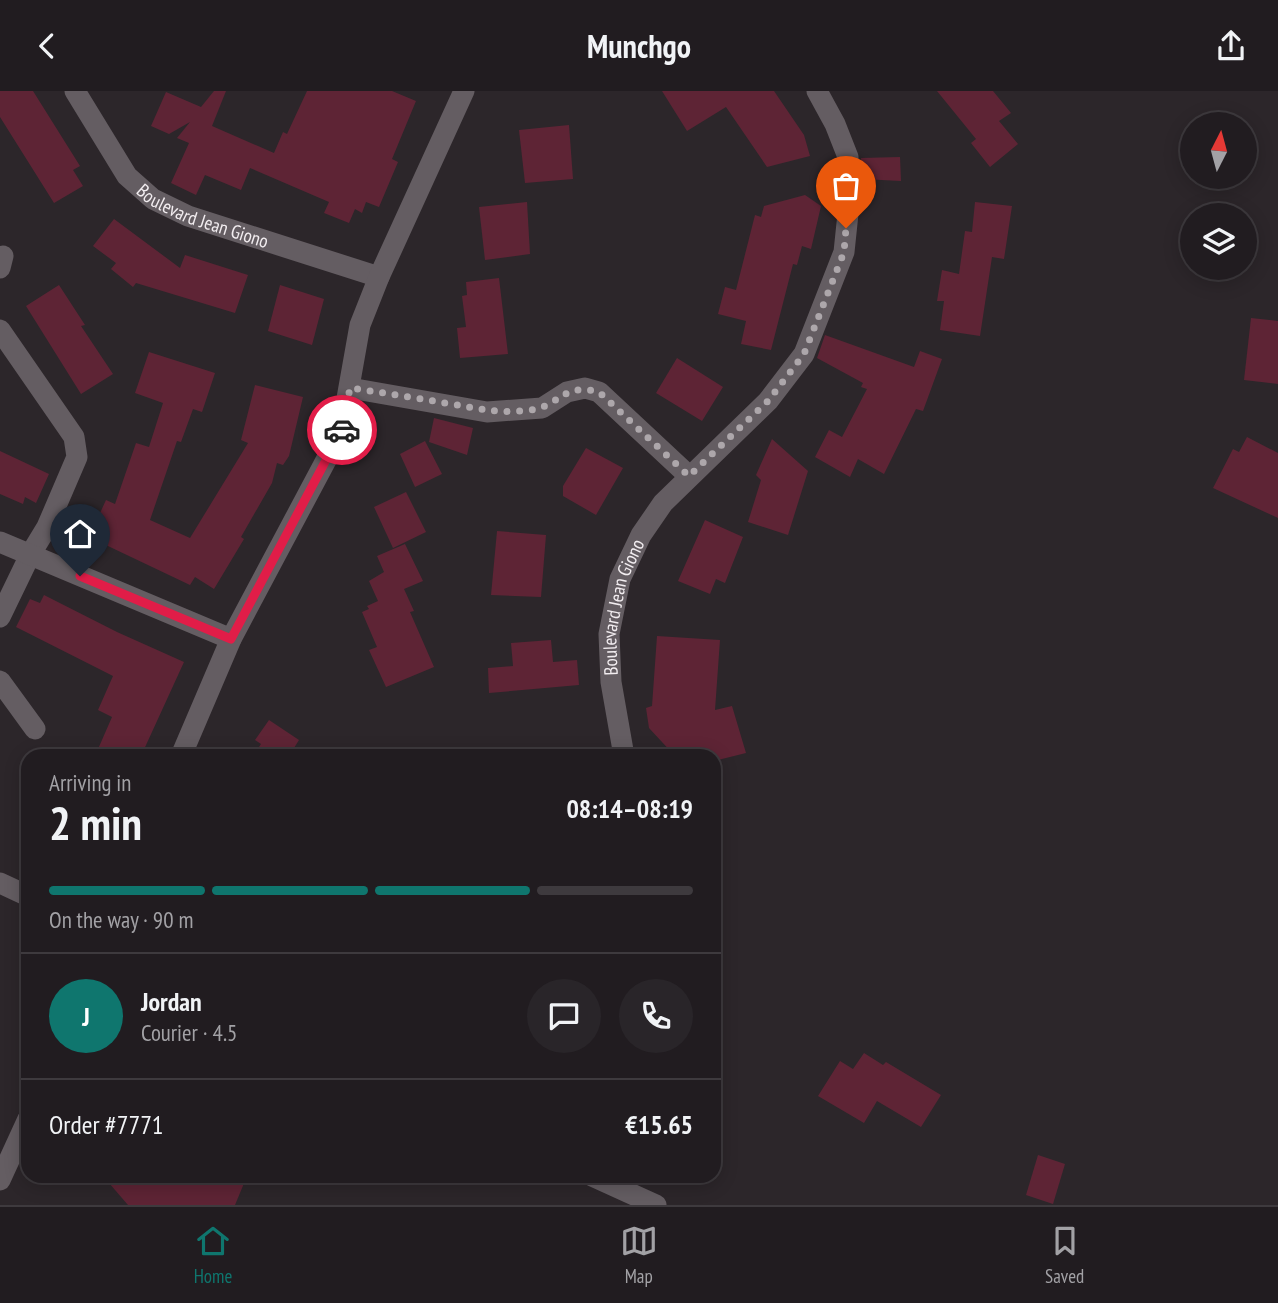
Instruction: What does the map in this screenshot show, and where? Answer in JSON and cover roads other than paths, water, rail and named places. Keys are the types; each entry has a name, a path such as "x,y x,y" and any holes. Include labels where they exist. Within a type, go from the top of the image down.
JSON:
{"street":[{"name":"Boulevard Jean Giono","path":"75,91 127,176 153,199 188,216 379,277"},
{"path":"184,749 231,639 341,432 360,325 379,277 464,91"},
{"name":"Boulevard Jean Giono","path":"623,749 611,682 609,634 621,579 641,535 663,503 768,401 804,354 844,252 849,204 848,157 835,124 817,91"},
{"path":"0,330 74,437 77,457 47,527 30,555 0,617"},
{"path":"350,388 487,412 542,408 567,392 584,388 599,392 689,476"},
{"path":"0,542 231,639"},
{"path":"0,681 35,729"},
{"path":"0,883 21,893"},
{"path":"0,1180 21,1134"},
{"path":"607,1183 656,1205"}]}
